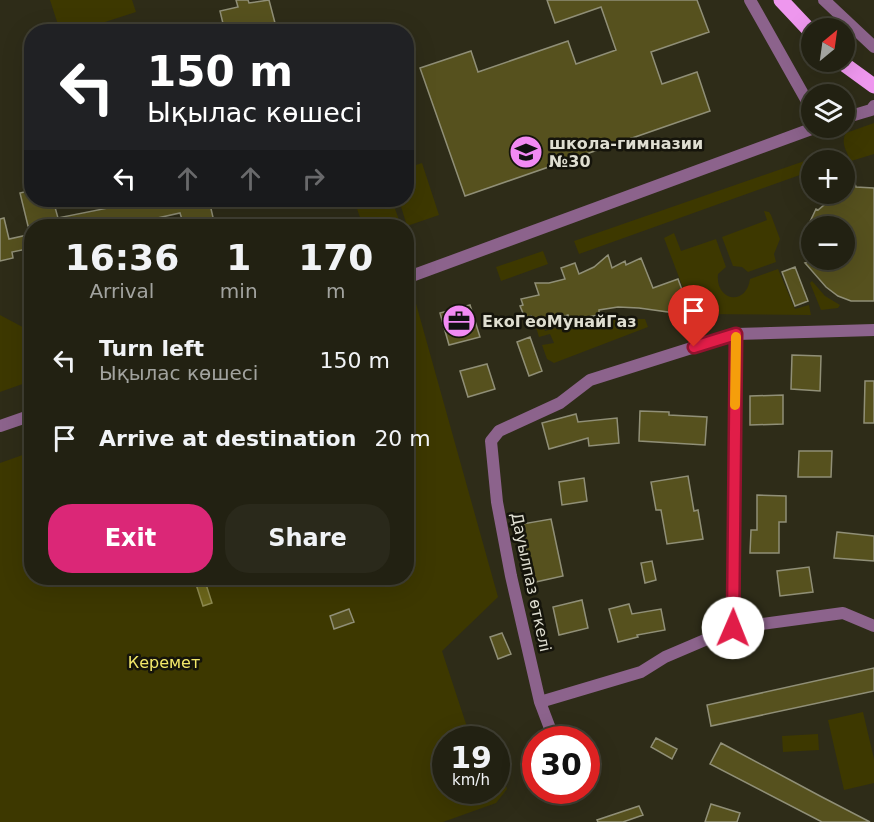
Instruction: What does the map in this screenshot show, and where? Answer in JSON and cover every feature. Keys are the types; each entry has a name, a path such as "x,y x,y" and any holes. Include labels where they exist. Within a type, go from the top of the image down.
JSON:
{"main road":[{"path":"781,0 801,21"},
{"path":"855,72 874,86"}],"street":[{"path":"750,0 801,90"},
{"path":"824,0 874,47"},
{"path":"855,115 871,110 874,106"},
{"path":"414,275 801,133"},
{"path":"733,628 736,334 874,330"},
{"name":"Дауылпаз өткелі","path":"549,726 540,702 511,576 497,502 491,441 499,431 560,403 590,380 736,334"},
{"path":"0,426 24,418"},
{"path":"540,702 641,672 665,657 733,628 843,613 874,626"}],"green space":[{"path":"50,0 132,0 136,12 99,24 58,24"},
{"path":"874,123 874,154 855,160 855,150 846,150 844,138 855,138 855,130"},
{"path":"801,162 801,175 579,254 574,241"},
{"path":"422,163 439,215 414,224 414,219 405,219 401,207 414,207 414,166"},
{"path":"356,207 394,207 399,219 361,219"},
{"path":"764,211 771,215 780,239 774,254 776,262 748,272 742,267 733,266 722,237 767,220"},
{"path":"674,233 681,251 716,239 726,267 718,274 718,283 726,295 737,297 743,294 750,279 778,269 795,309 809,305 811,315 693,314 664,238"},
{"path":"543,251 548,264 501,281 496,267"},
{"path":"812,281 825,296 840,305 838,308 821,310 810,283"},
{"name":"Керемет","path":"415,300 498,597 442,651 467,726 432,726 432,804 493,804 443,822 0,822 0,463 24,454 24,585 414,585"},
{"path":"0,315 24,328 24,383 0,392"},
{"path":"615,319 645,319 648,327 554,363 547,359 542,345 554,343 550,334 539,337 536,327 543,325 545,331 567,325 569,330"},
{"path":"863,712 874,759 874,783 844,790 828,720"},
{"path":"818,734 819,750 783,752 782,736"}],"shaded area":[{"path":"196,585 206,585 212,603 203,606"}],"building":[{"path":"236,0 248,0 249,3 269,0 275,23 223,24 220,11 238,7"},
{"name":"школа-гимназии №30","path":"547,0 697,0 709,32 651,52 662,84 697,72 710,111 465,196 420,68 471,51 478,72 568,41 576,64 616,50 601,7 555,23"},
{"path":"855,184 856,187 874,188 874,301 851,301 838,296 826,287 811,270 855,270 855,216 813,216 816,209 818,210 825,204 855,204"},
{"path":"24,192 24,207 55,207 58,218 113,207 211,207 213,219 182,219 180,213 153,219 26,219 20,193"},
{"path":"4,218 9,239 24,236 24,250 12,252 13,258 0,261 0,219"},
{"path":"608,255 612,268 625,261 626,265 641,258 653,288 678,279 691,314 677,319 675,313 618,307 599,310 599,315 570,320 568,315 547,322 544,317 533,321 531,316 525,318 520,306 523,305 521,299 539,295 535,283 549,283 565,279 561,268 575,263 579,274 594,267"},
{"path":"795,267 808,301 795,306 782,272"},
{"path":"470,305 480,337 449,345 440,313"},
{"path":"530,337 542,371 529,376 517,342"},
{"path":"792,355 821,356 820,391 791,389"},
{"path":"487,364 495,389 468,397 460,371"},
{"path":"865,381 874,381 874,423 864,423"},
{"path":"783,395 783,424 750,425 750,396"},
{"path":"640,411 707,417 705,445 639,441"},
{"path":"576,414 578,422 617,418 619,443 589,446 588,438 549,449 542,423"},
{"path":"799,451 832,451 831,477 798,477"},
{"path":"688,476 694,511 698,510 703,539 667,544 661,510 656,510 651,482"},
{"path":"584,478 587,501 562,505 559,482"},
{"path":"757,495 786,496 786,522 779,522 779,553 750,553 751,530 757,530"},
{"path":"551,519 563,576 531,583 522,524"},
{"path":"837,532 874,536 874,561 834,558"},
{"path":"652,561 656,580 645,583 641,563"},
{"path":"809,567 813,592 780,596 777,571"},
{"path":"582,600 588,628 559,635 553,607"},
{"path":"629,604 632,614 661,609 665,630 637,635 638,637 618,642 609,609"},
{"path":"349,609 354,622 334,629 330,616"},
{"path":"502,633 511,654 498,659 490,637"},
{"path":"874,668 874,691 711,726 707,705"},
{"path":"656,738 677,749 672,759 651,747"},
{"path":"721,743 870,822 822,822 710,764"},
{"path":"711,804 740,813 737,822 705,822"},
{"path":"639,806 643,815 623,822 598,822 597,820"}],"slow traffic":[{"path":"735,405 736,337"}],"place":[{"name":"школа-гимназии №30","path":"526,152"},
{"name":"ЕкоГеоМунайГаз","path":"459,321"}],"route":[{"path":"694,347 736,334 733,628"}]}
